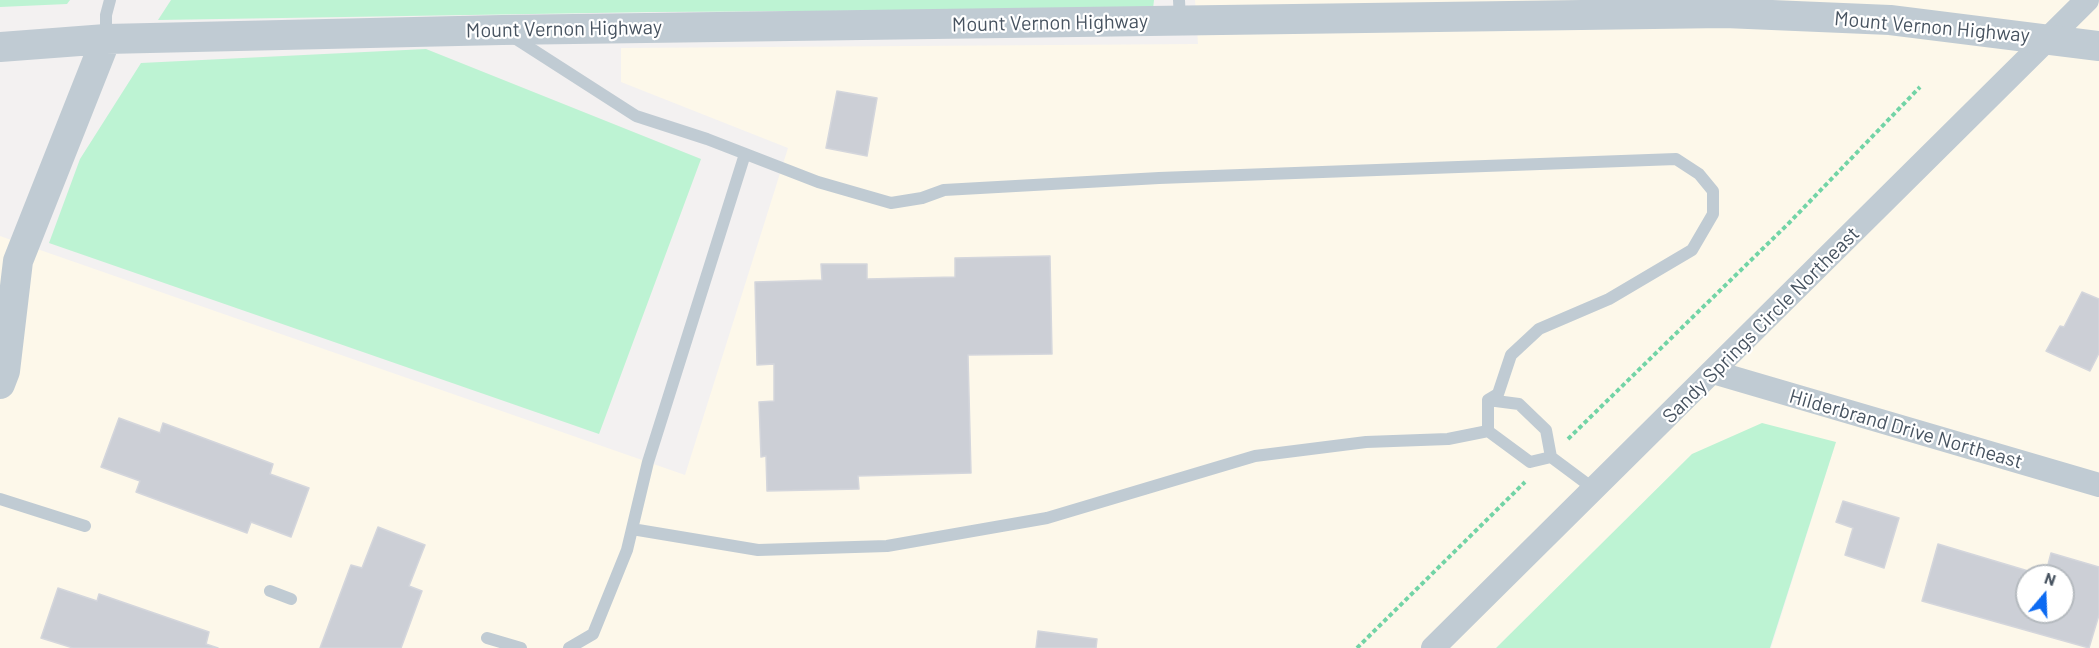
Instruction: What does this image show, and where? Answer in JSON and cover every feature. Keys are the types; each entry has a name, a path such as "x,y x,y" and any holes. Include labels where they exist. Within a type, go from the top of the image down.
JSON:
{"street":[{"name":"Sandy Springs Circle Northeast","path":"1432,648 2051,39 2087,0"},
{"name":"Mount Vernon Highway","path":"0,47 106,39 1179,11 1742,7 1805,8 2099,46"},
{"path":"0,384 5,371 18,261 106,39"},
{"name":"Hilderbrand Drive Northeast","path":"1713,372 2099,485"}],"lane":[{"path":"106,39 106,15 110,0"},
{"path":"502,30 636,116 818,182 891,203 922,198 945,190 1158,178 1617,161 1676,159 1700,174 1713,191 1713,214 1692,250 1609,299 1539,329 1511,356 1498,394 1488,400"},
{"path":"569,648 592,634 627,550 648,462 745,154"},
{"path":"1488,400 1519,404 1546,430 1551,457 1594,489"},
{"path":"1488,400 1488,431"},
{"path":"632,529 758,550 887,546 1047,518 1255,456 1366,442 1448,439 1488,431 1530,462 1551,457"},
{"path":"0,499 85,526"},
{"path":"270,591 291,599"},
{"path":"487,638 521,648"}],"path":[{"path":"1358,648 1789,223 1920,87"}],"shaded area":[{"path":"1195,0 2099,0 2099,648 1771,648 1836,442 1692,454 1496,648 0,648 0,236 685,475 788,148 621,82 621,48 1198,44"}],"green space":[{"path":"0,0 70,0 67,4 0,7"},
{"path":"171,0 1154,0 1153,9 655,12 158,20"},
{"path":"426,49 701,159 599,434 49,243 80,159 141,63"},
{"path":"1762,423 1836,442 1770,648 1496,648 1692,454"}],"building":[{"path":"837,91 877,98 867,156 826,148"},
{"path":"1050,256 1052,354 968,355 971,473 858,476 859,489 767,491 766,456 761,457 759,402 774,401 774,364 757,365 755,282 822,280 821,264 867,264 867,279 955,277 955,258"},
{"path":"2082,292 2099,299 2099,353 2090,371 2046,351 2060,326 2064,327"},
{"path":"119,418 160,433 163,423 273,464 270,474 309,488 291,537 251,522 247,533 136,492 140,481 101,467"},
{"path":"1843,501 1899,518 1884,568 1845,555 1853,528 1836,522"},
{"path":"378,527 425,545 409,586 422,591 401,648 320,648 351,565 362,568"},
{"path":"1938,544 2015,567 2015,624 2075,624 2075,564 2048,564 2051,553 2099,567 2099,615 2089,648 1922,601"},
{"path":"58,588 97,601 99,594 209,632 206,644 218,648 73,648 41,638"},
{"path":"1038,631 1097,639 1096,648 1036,648"}]}
